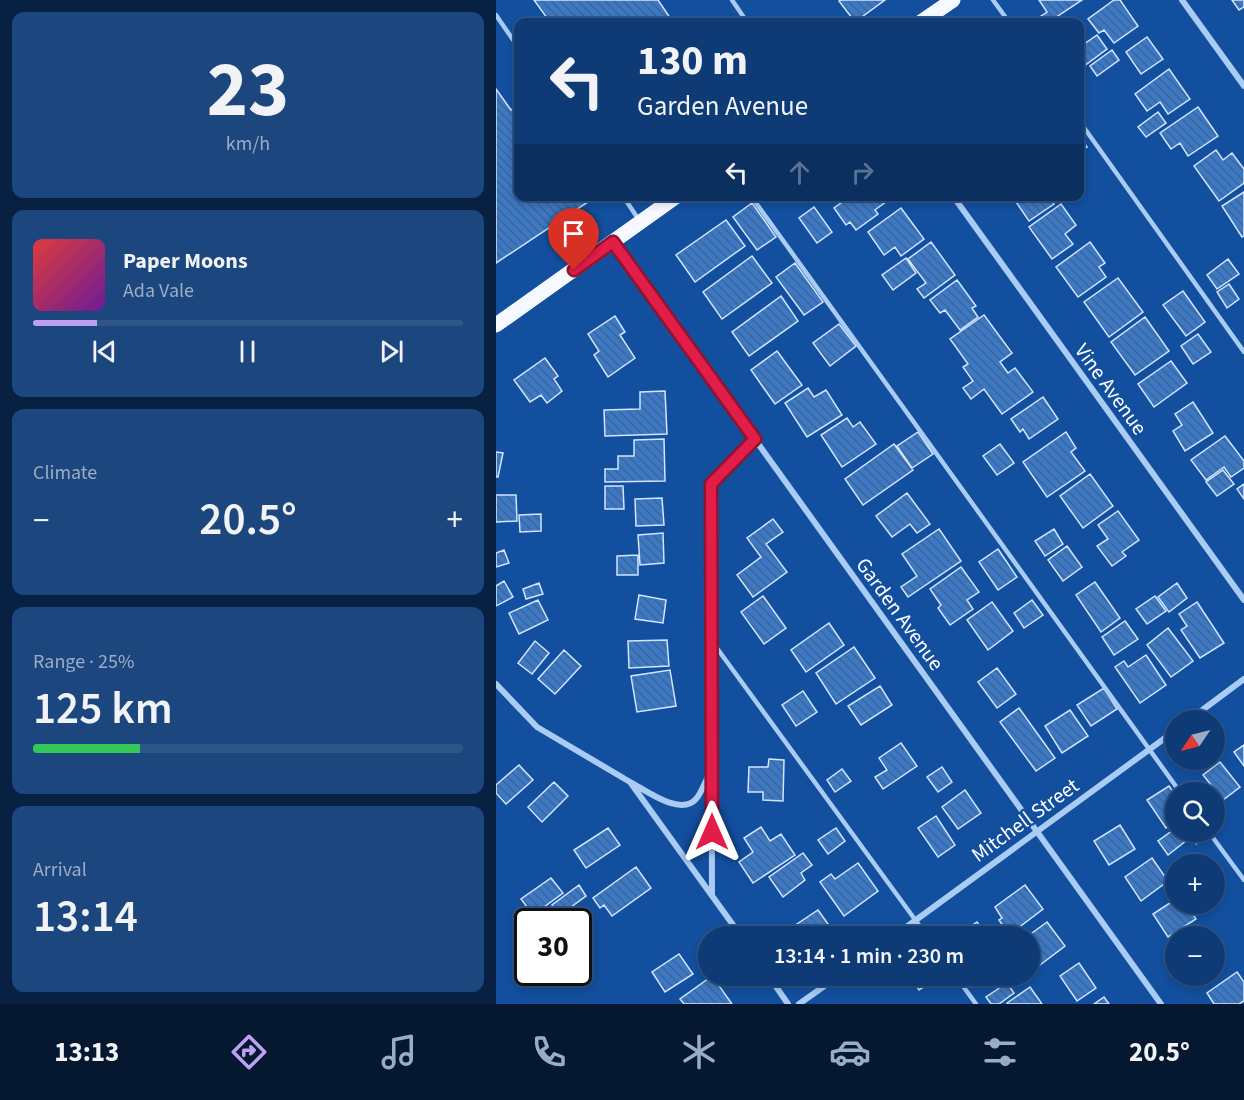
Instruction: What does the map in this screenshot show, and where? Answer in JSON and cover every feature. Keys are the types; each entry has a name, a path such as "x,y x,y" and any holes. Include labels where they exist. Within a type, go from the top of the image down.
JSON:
{"main road":[{"path":"927,18 953,0"},
{"path":"496,325 670,201"}],"street":[{"path":"1182,0 1243,86"},
{"name":"Vine Avenue","path":"956,201 1243,600"},
{"name":"Garden Avenue","path":"613,242 1161,1004"},
{"path":"712,895 711,484 755,439"},
{"path":"1202,710 1243,679"},
{"path":"496,684 537,727 630,782 677,806 687,805 696,799 711,770"},
{"name":"Mitchell Street","path":"908,926 1165,738"},
{"path":"630,782 734,926"},
{"path":"776,986 788,1004"},
{"path":"799,1004 824,986"}],"lane":[{"path":"732,0 744,18"},
{"path":"993,0 1006,18"},
{"path":"496,15 514,41"},
{"path":"1084,128 1243,352"},
{"path":"626,201 641,222"},
{"path":"755,201 1173,782"},
{"path":"711,640 920,926"},
{"path":"1216,842 1243,880"},
{"path":"963,986 976,1004"}],"building":[{"path":"534,0 658,0 670,18 547,18"},
{"path":"885,0 860,18 852,18 839,1"},
{"path":"1039,0 1082,0 1055,18 1038,18 1047,12"},
{"path":"1114,0 1120,0 1138,26 1114,43 1104,30 1099,33 1088,19"},
{"path":"1232,0 1244,0 1244,7 1239,10"},
{"path":"1097,35 1107,49 1084,66 1084,44"},
{"path":"1147,37 1163,59 1141,74 1126,52"},
{"path":"1112,50 1119,60 1097,76 1090,66"},
{"path":"1169,69 1190,99 1168,114 1160,102 1147,111 1135,94"},
{"path":"496,89 511,110 514,108 514,201 589,201 496,263"},
{"path":"1198,107 1218,136 1188,156 1180,143 1171,149 1160,133"},
{"path":"1158,112 1166,123 1146,137 1138,127"},
{"path":"1216,150 1223,160 1232,153 1244,169 1244,183 1219,201 1194,166"},
{"path":"1244,192 1244,236 1242,237 1222,206"},
{"path":"844,201 887,201 875,210 878,214 856,230 850,222 846,225 834,208"},
{"path":"1015,201 1052,201 1054,204 1029,221"},
{"path":"752,203 776,237 757,250 733,217"},
{"path":"1061,204 1076,225 1065,234 1073,244 1052,259 1029,227"},
{"path":"814,207 832,232 817,243 799,218"},
{"path":"901,208 924,239 901,256 895,247 884,255 868,232"},
{"path":"726,220 745,246 695,282 676,255"},
{"path":"931,242 955,275 924,298 917,289 926,283 908,259"},
{"path":"1090,242 1105,263 1099,267 1106,277 1078,297 1056,267"},
{"path":"752,256 772,283 722,319 703,292"},
{"path":"906,258 916,273 893,290 882,275"},
{"path":"1228,259 1239,274 1217,289 1207,275"},
{"path":"795,263 823,302 804,315 776,277"},
{"path":"1118,278 1143,312 1109,337 1084,302"},
{"path":"957,280 976,306 972,308 978,317 960,330 945,310 940,313 930,300"},
{"path":"1229,284 1239,299 1227,308 1217,292"},
{"path":"1183,291 1205,322 1186,336 1163,305"},
{"path":"781,296 798,321 749,356 732,332"},
{"path":"984,315 1012,353 1000,362 1008,373 1015,368 1033,392 1002,414 984,389 971,399 963,388 973,381 963,367 968,364 950,339"},
{"path":"615,316 625,332 620,335 635,358 608,377 594,355 599,351 588,334"},
{"path":"1145,317 1169,351 1135,375 1111,342"},
{"path":"839,324 856,346 830,366 813,343"},
{"path":"1198,334 1211,352 1193,364 1181,346"},
{"path":"777,351 802,385 775,404 751,370"},
{"path":"545,358 558,376 554,379 562,391 547,403 541,395 530,402 514,380"},
{"path":"1171,361 1187,383 1154,407 1138,384"},
{"path":"808,388 814,397 826,390 842,415 807,437 785,403"},
{"path":"665,391 667,434 605,436 604,410 640,409 640,392"},
{"path":"1043,397 1058,419 1029,439 1023,429 1020,432 1011,419"},
{"path":"1193,402 1213,433 1185,451 1173,431 1182,425 1175,414"},
{"path":"847,418 853,427 860,422 876,444 842,467 821,435"},
{"path":"918,432 933,454 912,468 897,446"},
{"path":"1066,432 1076,448 1071,452 1085,471 1047,497 1023,462"},
{"path":"1225,436 1244,461 1244,468 1231,477 1224,467 1206,480 1191,460"},
{"path":"664,439 665,481 605,482 605,469 618,469 618,456 634,456 634,440"},
{"path":"894,444 913,470 863,505 845,479"},
{"path":"1000,444 1014,463 997,475 983,456"},
{"path":"496,452 503,453 498,477 496,477"},
{"path":"1223,470 1234,484 1217,496 1206,482"},
{"path":"1090,474 1113,506 1083,528 1060,496"},
{"path":"1244,484 1244,499 1237,489"},
{"path":"605,486 623,486 624,509 605,509"},
{"path":"907,493 930,524 917,533 910,524 892,537 876,516"},
{"path":"496,495 516,495 517,521 496,522"},
{"path":"662,498 664,525 636,526 635,499"},
{"path":"1118,511 1139,540 1122,552 1126,556 1112,566 1097,546 1108,539 1098,525"},
{"path":"541,514 541,531 520,532 519,515"},
{"path":"773,519 783,532 766,544 787,572 753,597 737,575 761,557 747,538"},
{"path":"939,529 961,561 908,597 901,587 917,576 902,554"},
{"path":"1054,529 1063,544 1045,556 1035,541"},
{"path":"663,533 664,563 640,565 638,535"},
{"path":"1067,546 1082,567 1063,581 1048,560"},
{"path":"998,549 1017,577 998,590 979,562"},
{"path":"504,550 509,563 496,567 496,553"},
{"path":"638,555 638,575 617,575 617,556"},
{"path":"961,567 979,592 967,600 973,609 950,625 938,608 941,605 930,589"},
{"path":"504,581 513,597 496,606 496,586"},
{"path":"1095,582 1120,618 1101,632 1076,595"},
{"path":"539,583 543,594 526,599 523,589"},
{"path":"1177,583 1187,598 1169,612 1158,597"},
{"path":"639,595 666,600 663,623 635,619"},
{"path":"763,596 786,628 764,644 741,612"},
{"path":"1155,596 1166,611 1147,624 1136,609"},
{"path":"538,600 548,620 519,634 509,613"},
{"path":"1032,600 1043,615 1024,628 1014,613"},
{"path":"992,602 1013,631 988,650 967,620"},
{"path":"1197,602 1224,643 1200,658 1181,630 1187,626 1179,614"},
{"path":"1125,621 1138,639 1114,655 1102,637"},
{"path":"829,623 844,645 806,672 791,650"},
{"path":"1168,628 1193,661 1171,677 1147,645"},
{"path":"667,640 669,666 629,668 628,641"},
{"path":"535,641 549,653 532,674 518,663"},
{"path":"854,647 875,678 836,704 816,673"},
{"path":"564,650 581,666 555,694 538,679"},
{"path":"1146,655 1166,685 1140,703 1115,667 1124,661 1128,667"},
{"path":"997,668 1016,694 997,708 978,682"},
{"path":"670,670 676,706 637,712 631,676"},
{"path":"880,686 892,705 861,725 848,706"},
{"path":"1104,688 1117,709 1091,726 1077,705"},
{"path":"803,691 817,712 796,726 782,705"},
{"path":"1019,708 1055,758 1036,771 1000,722"},
{"path":"1070,710 1088,736 1062,753 1045,726"},
{"path":"901,743 917,766 883,789 875,777 887,770 879,758"},
{"path":"1244,745 1244,766 1234,752"},
{"path":"769,759 784,760 783,801 763,800 763,792 748,792 749,767 768,767"},
{"path":"519,765 533,780 506,804 496,793 496,785"},
{"path":"942,767 952,782 938,792 927,777"},
{"path":"1225,768 1240,787 1225,798 1225,782 1209,782 1203,775 1210,770"},
{"path":"842,769 851,781 835,792 827,780"},
{"path":"554,782 568,796 542,822 528,807"},
{"path":"1165,789 1165,827 1147,800"},
{"path":"965,790 981,813 958,829 942,807"},
{"path":"936,816 955,845 938,857 918,828"},
{"path":"1120,825 1135,849 1109,865 1094,841"},
{"path":"761,827 770,841 781,834 795,855 753,883 739,862 753,852 744,838"},
{"path":"608,828 620,845 586,868 574,850"},
{"path":"836,828 845,841 828,854 818,840"},
{"path":"1165,836 1165,842 1184,842 1167,854 1158,841"},
{"path":"803,853 812,865 801,873 805,880 783,897 769,877"},
{"path":"1152,858 1165,877 1165,883 1141,901 1125,877"},
{"path":"858,863 878,891 844,916 820,882 831,874 835,879"},
{"path":"636,867 651,888 612,916 604,905 600,908 593,898"},
{"path":"551,878 563,893 543,908 528,908 521,899"},
{"path":"579,885 586,896 570,908 554,908 552,905"},
{"path":"1025,885 1043,909 1021,926 1003,926 999,920 1002,918 995,907"},
{"path":"1165,906 1165,914 1193,914 1196,919 1185,926 1165,926 1165,932 1153,914"},
{"path":"818,910 828,924 825,926 794,926"},
{"path":"1047,922 1065,946 1040,965 1040,927"},
{"path":"679,954 693,974 665,992 652,972"},
{"path":"1079,963 1096,988 1077,1001 1060,976"},
{"path":"1237,972 1244,982 1244,1001 1239,1004 1214,1004 1207,993 1217,986 1225,986 1225,980"},
{"path":"698,986 719,986 732,1004 684,1004 680,999"},
{"path":"1002,986 1009,986 1014,993 999,1004 991,1004 986,997"},
{"path":"1030,987 1042,1004 1007,1003"},
{"path":"1104,997 1109,1004 1094,1004"}],"route":[{"path":"574,270 613,242 755,439 711,484 712,832"}]}
